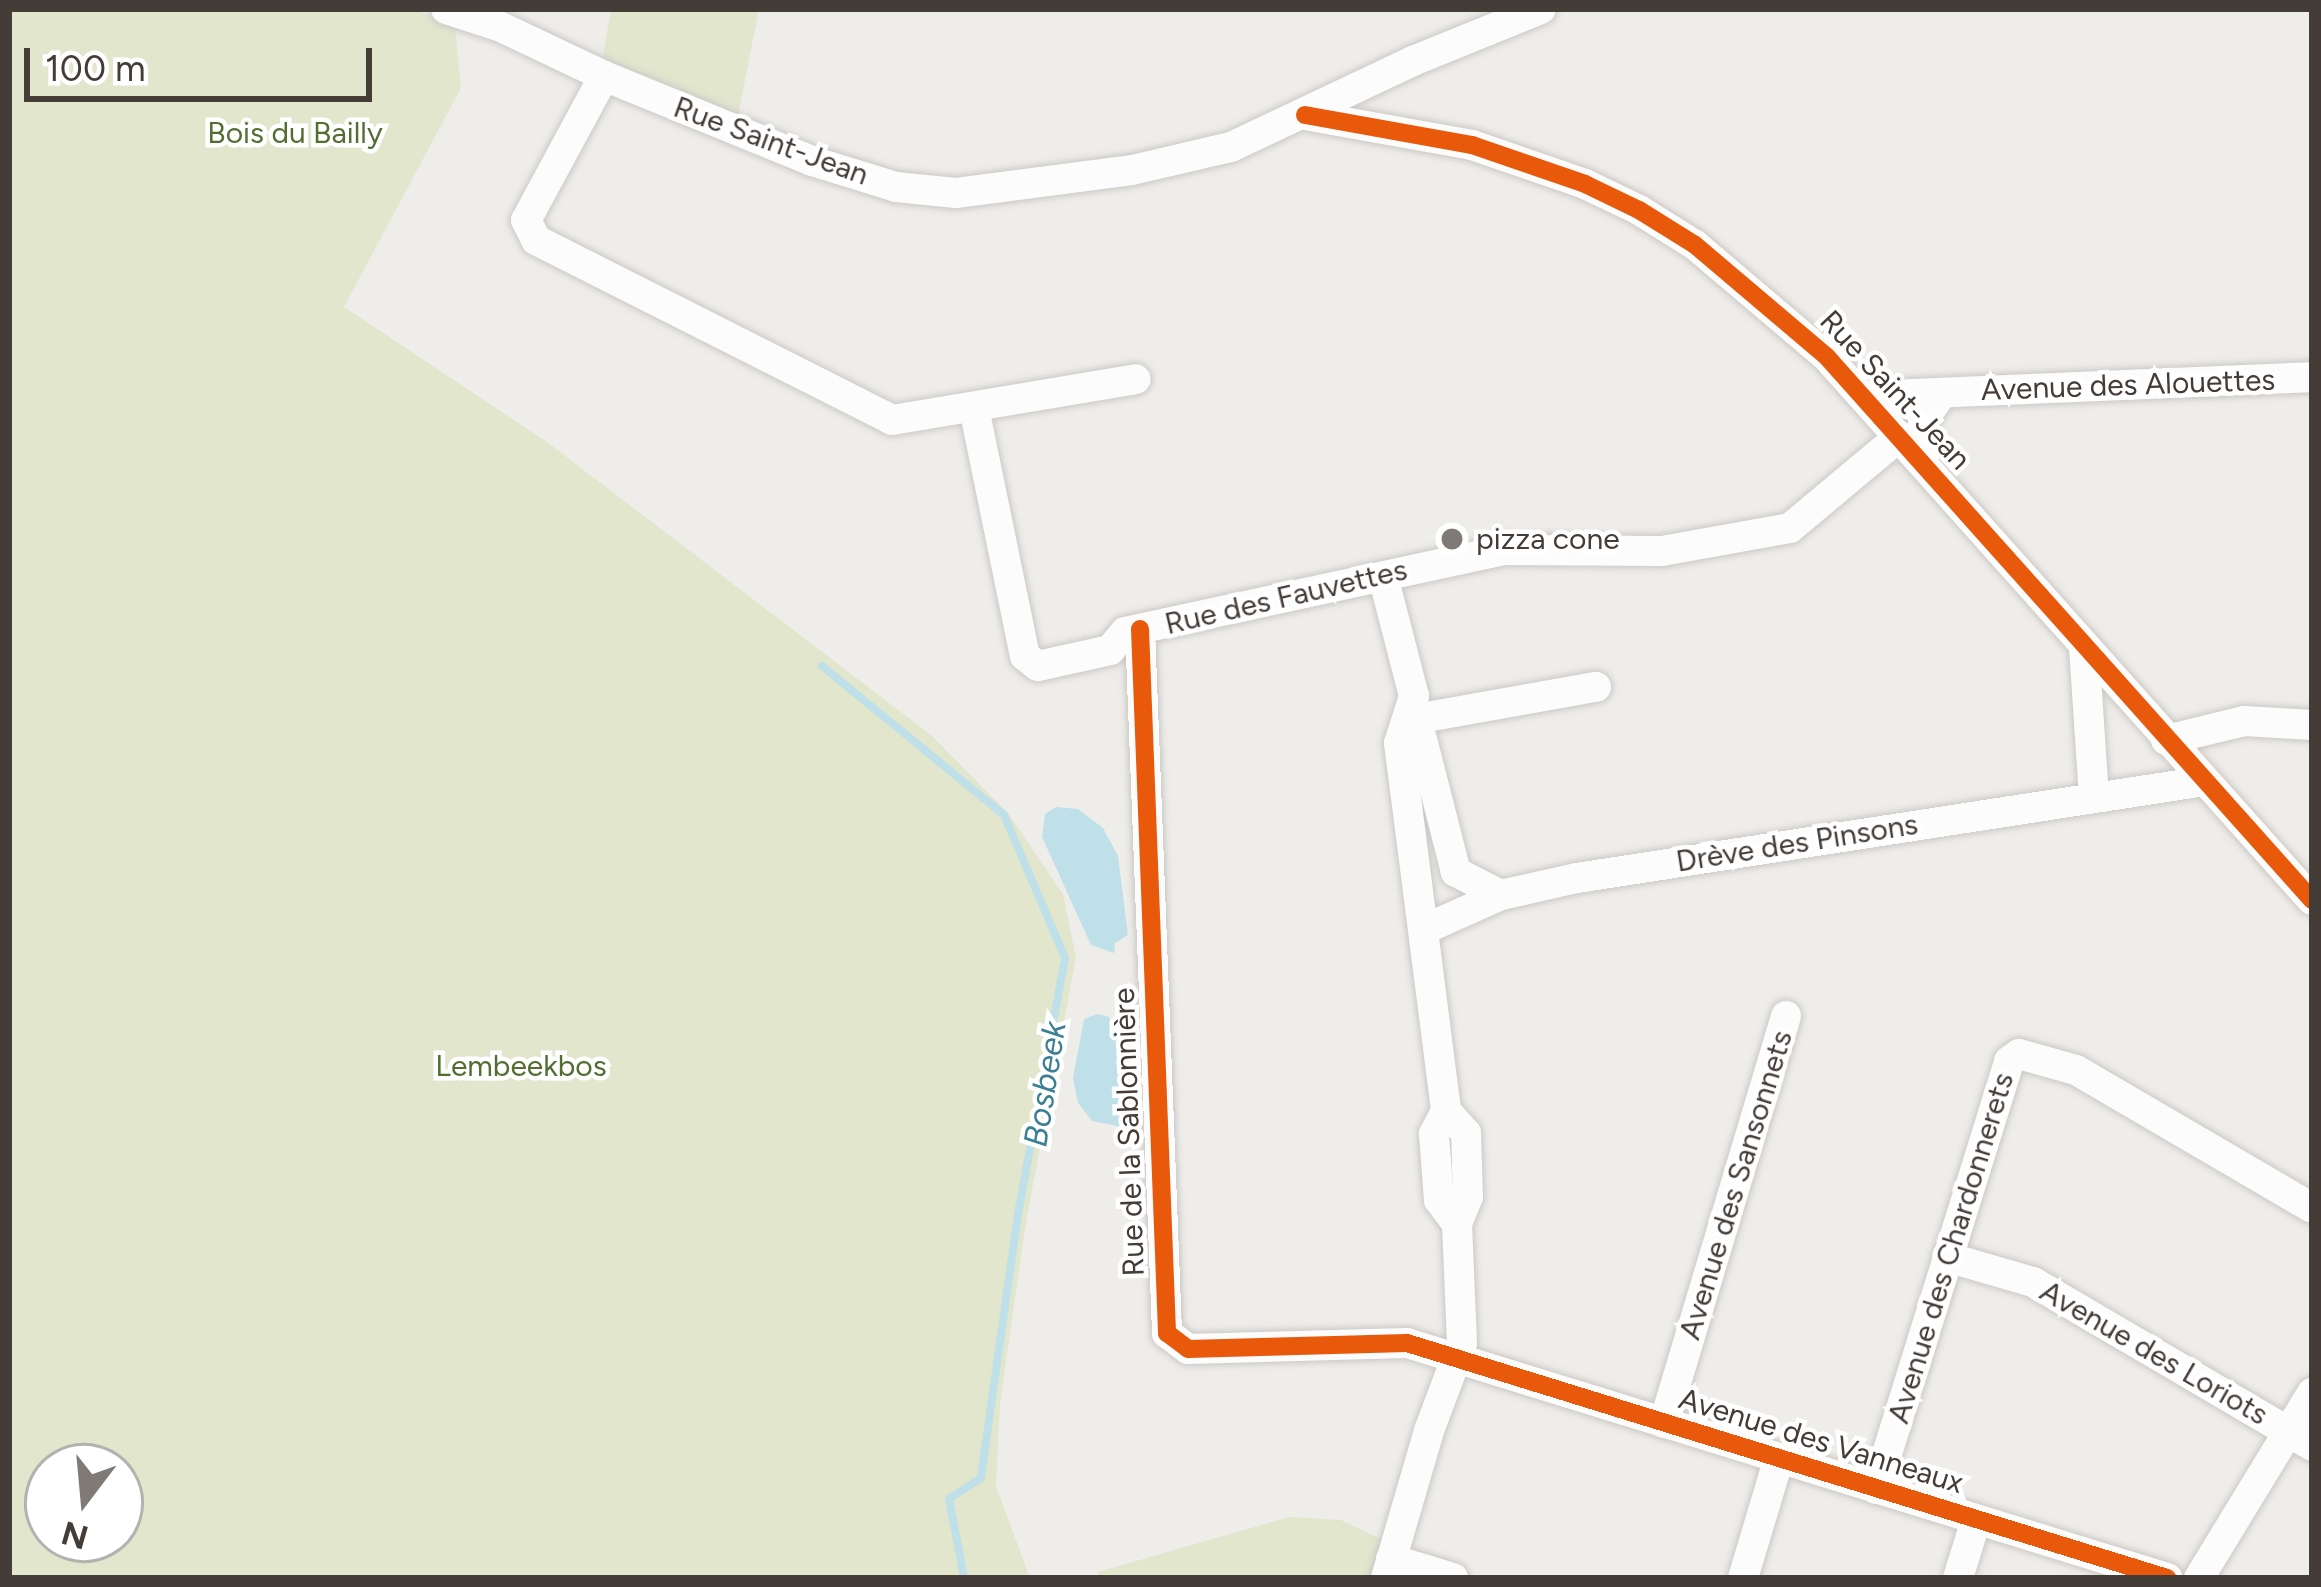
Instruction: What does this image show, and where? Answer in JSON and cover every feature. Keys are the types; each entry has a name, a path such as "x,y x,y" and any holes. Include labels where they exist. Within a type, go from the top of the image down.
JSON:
{"street":[{"name":"Rue Saint-Jean","path":"446,9 501,27 604,76 812,161 896,187 956,193 1132,170 1231,148 1305,115 1472,145 1640,210 1784,316 1876,410 2312,900"},
{"path":"1305,115 1413,61 1541,9"},
{"path":"604,76 526,220 536,240 892,420 1136,379"},
{"name":"Avenue des Alouettes","path":"1876,410 1910,394 2312,376"},
{"name":"Rue Saint-Jean","path":"1924,464 1923,422 1942,393"},
{"path":"974,408 1025,656 1038,666 1111,650 1125,632 1140,629"},
{"name":"Rue des Fauvettes","path":"1140,629 1384,580 1419,567 1505,550 1662,551 1790,528 1900,436"},
{"path":"1384,580 1414,696 1399,743 1446,1111 1434,1134 1439,1200 1457,1224 1462,1343 1430,1428 1388,1569 1453,1578"},
{"name":"Rue de la Sablonnière","path":"1140,629 1167,1333 1188,1349 1392,1342 1458,1360"},
{"path":"2084,647 2094,796"},
{"path":"1410,720 1596,687"},
{"path":"1410,720 1422,739 1456,872"},
{"path":"2166,740 2244,721 2312,725"},
{"name":"Drève des Pinsons","path":"1425,928 1501,895 1577,878 2205,782"},
{"path":"1417,878 1456,872 1501,895"},
{"name":"Avenue des Sansonnets","path":"1664,1423 1786,1016"},
{"name":"Avenue des Chardonnerets","path":"1876,1489 2009,1061 2019,1054 2076,1070 2312,1208"},
{"name":"Avenue des Loriots","path":"1947,1257 2033,1282 2301,1439"},
{"name":"Avenue des Vanneaux","path":"1458,1360 2167,1578"},
{"path":"2199,1578 2301,1439 2312,1393"},
{"path":"1743,1578 1779,1458"},
{"path":"1958,1578 1976,1520"}],"green space":[{"name":"Lembeekbos","path":"9,9 413,9 455,26 461,88 344,307 547,442 931,735 1008,813 1063,894 1076,958 1027,1216 1000,1403 996,1486 1030,1578 9,1578"},
{"path":"611,9 759,9 738,115 602,61"},
{"path":"1289,1517 1341,1520 1383,1540 1410,1578 1101,1578 1098,1572"}],"water":[{"path":"1056,807 1078,809 1103,828 1118,856 1128,935 1115,943 1114,953 1091,945 1042,837 1045,814"},
{"path":"1097,1014 1109,1017 1128,1059 1132,1098 1127,1130 1120,1133 1117,1126 1092,1121 1078,1103 1073,1078 1084,1019"}],"waterway":[{"name":"Bosbeek","path":"822,666 1004,815 1065,958 1018,1214 981,1478 949,1499 964,1578"}],"cycle path":[{"path":"1305,115 1472,145 1585,184 1695,245 1827,357 2312,900"},
{"path":"1140,629 1167,1333 1188,1349 1407,1343 2167,1578"}],"place":[{"name":"pizza cone","path":"1452,539"}],"park label":[{"name":"Bois du Bailly","path":"295,133"}]}
